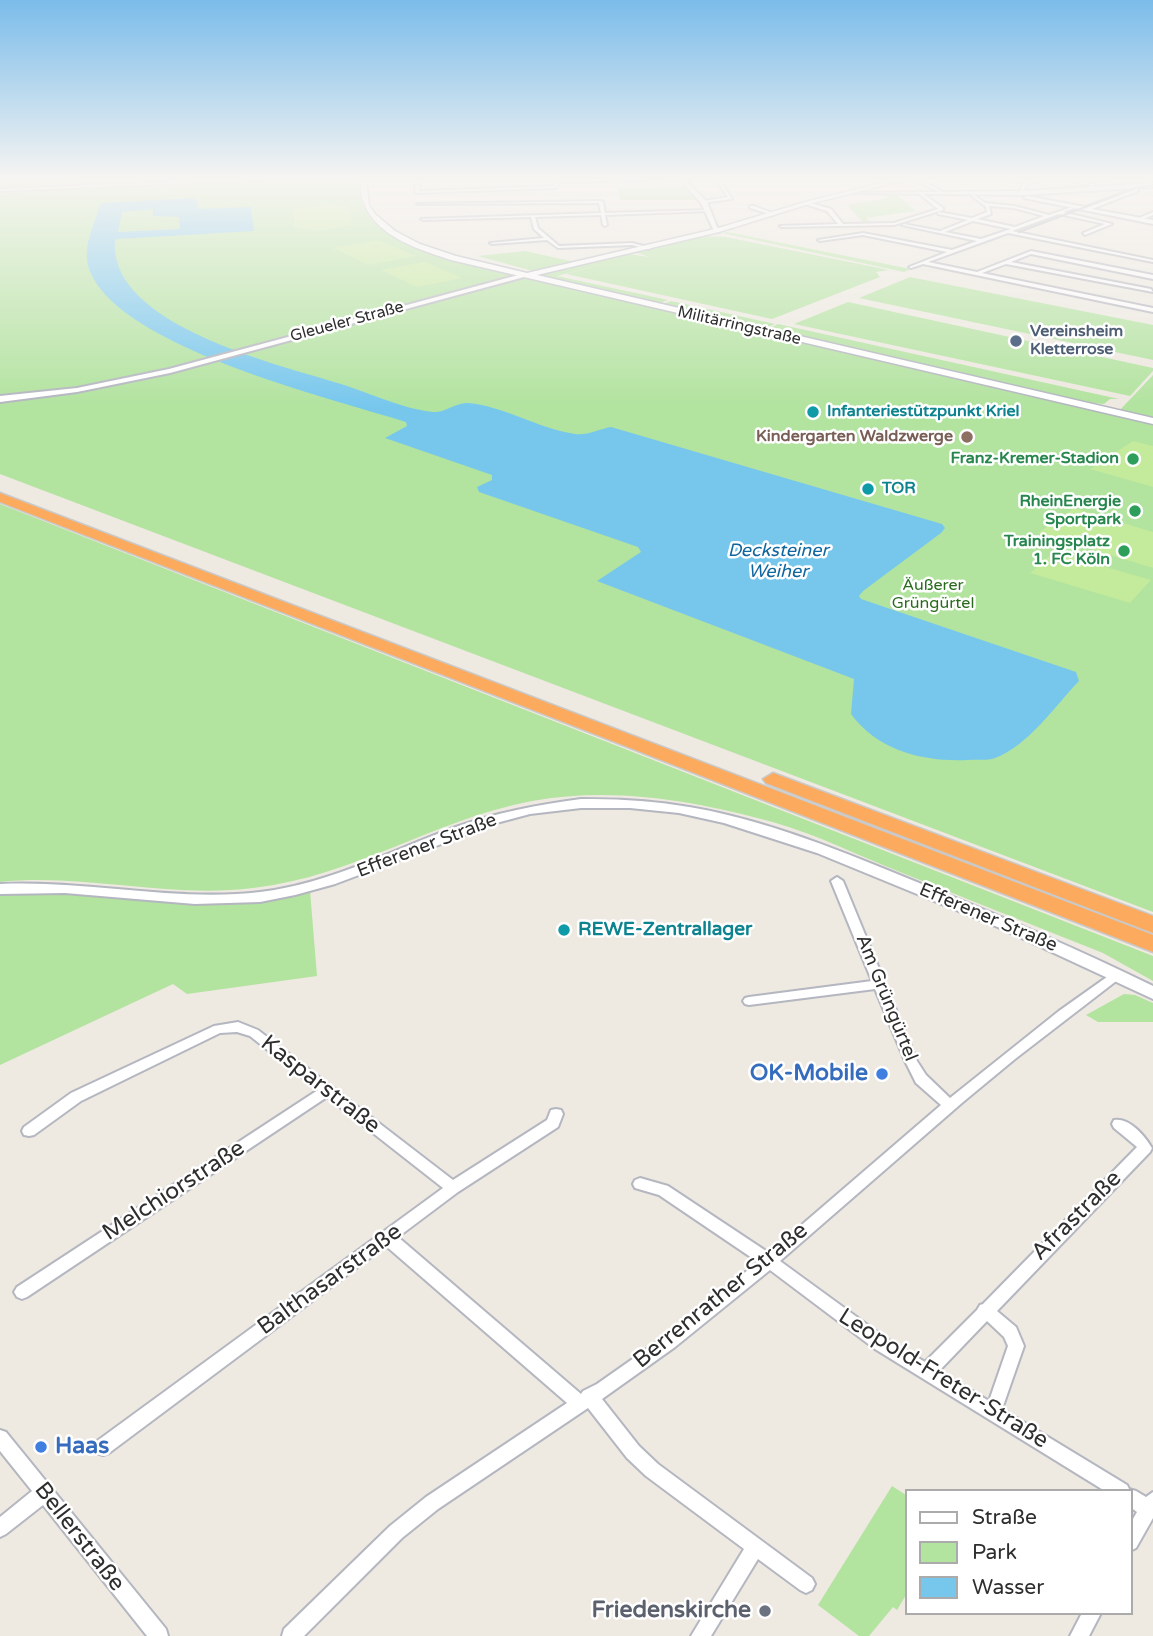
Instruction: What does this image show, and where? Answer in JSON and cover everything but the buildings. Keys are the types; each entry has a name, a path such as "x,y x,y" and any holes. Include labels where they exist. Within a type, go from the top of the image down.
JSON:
{"highway":[{"path":"0,484 1153,925"},
{"path":"0,497 1153,944"}],"main road":[{"name":"Militärringstraße","path":"441,254 522,276 1153,421"},
{"name":"Gleueler Straße","path":"522,276 620,254"}],"street":[{"path":"911,267 947,254"},
{"path":"978,273 1025,254"},
{"path":"1043,254 1153,276"},
{"path":"1121,254 1153,261"},
{"path":"1005,262 1152,290"},
{"path":"925,263 1153,310"},
{"name":"Gleueler Straße","path":"0,399 119,383 522,276"},
{"path":"1128,306 1152,290"},
{"name":"Efferener Straße","path":"0,889 62,887 201,900 261,897 342,879 465,828 507,815 594,803 651,804 733,820 791,839 1020,930 1118,975"},
{"name":"Am Grüngürtel","path":"837,881 915,1071 950,1105"},
{"path":"1118,975 1153,993"},
{"name":"Berrenrather Straße","path":"291,1636 396,1532 481,1468 700,1319 950,1105 1082,1000 1118,975"},
{"path":"749,1001 880,984"},
{"name":"Kasparstraße","path":"29,1131 76,1097 224,1027 238,1027 254,1033 453,1188"},
{"name":"Melchiorstraße","path":"22,1292 328,1090"},
{"name":"Balthasarstraße","path":"103,1447 453,1188 553,1123 556,1114"},
{"name":"Afrastraße","path":"985,1310 1145,1148 1141,1141 1119,1125"},
{"name":"Leopold-Freter-Straße","path":"640,1184 663,1190 769,1261 842,1317 926,1373 1118,1489"},
{"path":"387,1238 584,1399 652,1470 806,1584"},
{"path":"926,1373 985,1310 1010,1332 1016,1346 993,1412"},
{"name":"Bellerstraße","path":"0,1437 159,1636"},
{"path":"0,1528 44,1493"},
{"path":"1132,1498 1151,1505 1132,1538"},
{"path":"700,1636 755,1547"},
{"path":"1079,1636 1091,1615"}],"green space":[{"name":"Äußerer Grüngürtel","path":"0,254 440,254 470,265 1153,422 1153,912 0,474"},
{"path":"346,254 415,256 368,265"},
{"path":"540,254 575,262 533,271 478,256"},
{"path":"628,254 649,257 642,254 812,254 889,270 876,272 880,277 772,319 566,274 603,264 557,276 668,300 653,306 536,276"},
{"path":"822,254 838,254 911,269 904,272"},
{"path":"425,262 462,278 417,287 381,270"},
{"path":"910,277 1153,325 1153,360 859,298"},
{"path":"671,301 775,324 761,330 657,306"},
{"path":"848,302 1153,368 1153,371 1130,396 794,324"},
{"path":"778,324 1119,399 1092,405 764,331"},
{"path":"1153,375 1153,419 1119,411"},
{"name":"Franz-Kremer-Stadion","path":"1133,441 1153,446 1153,487 1090,469"},
{"path":"0,504 1153,956 1153,981 1103,953 807,833 716,808 655,798 594,795 532,801 461,821 326,872 253,888 221,891 63,881 0,882"},
{"name":"Trainingsplatz 1. FC Köln","path":"1074,508 1153,532 1153,568 1038,533"},
{"path":"1054,552 1151,580 1130,603 1030,573"},
{"path":"310,891 317,976 187,994 173,984 0,1065 0,894 68,893 204,904 261,900"},
{"path":"1124,994 1135,995 1153,1003 1153,1022 1098,1022 1086,1015"},
{"path":"892,1486 904,1494 904,1598 897,1610 893,1607 869,1636 859,1636 818,1605"}],"water":[{"name":"Decksteiner Weiher","path":"87,254 117,254 120,270 138,296 167,318 202,337 398,404 433,412 459,404 481,405 575,434 611,427 942,524 945,528 941,533 863,591 859,596 861,599 1076,672 1079,681 1030,735 995,758 935,759 903,752 874,737 851,714 854,679 597,581 641,552 638,547 479,492 477,487 492,480 492,475 385,438 407,426 406,422 279,383 178,344 136,320 104,294 88,265"}],"place":[{"name":"Vereinsheim Kletterrose","path":"1016,341"},
{"name":"Infanteriestützpunkt Kriel","path":"813,412"},
{"name":"Kindergarten Waldzwerge","path":"967,437"},
{"name":"Franz-Kremer-Stadion","path":"1133,459"},
{"name":"TOR","path":"868,489"},
{"name":"RheinEnergie Sportpark","path":"1135,511"},
{"name":"Trainingsplatz 1. FC Köln","path":"1124,551"},
{"name":"REWE-Zentrallager","path":"564,930"},
{"name":"OK-Mobile","path":"882,1074"},
{"name":"Haas","path":"41,1447"},
{"name":"Friedenskirche","path":"765,1611"}]}
